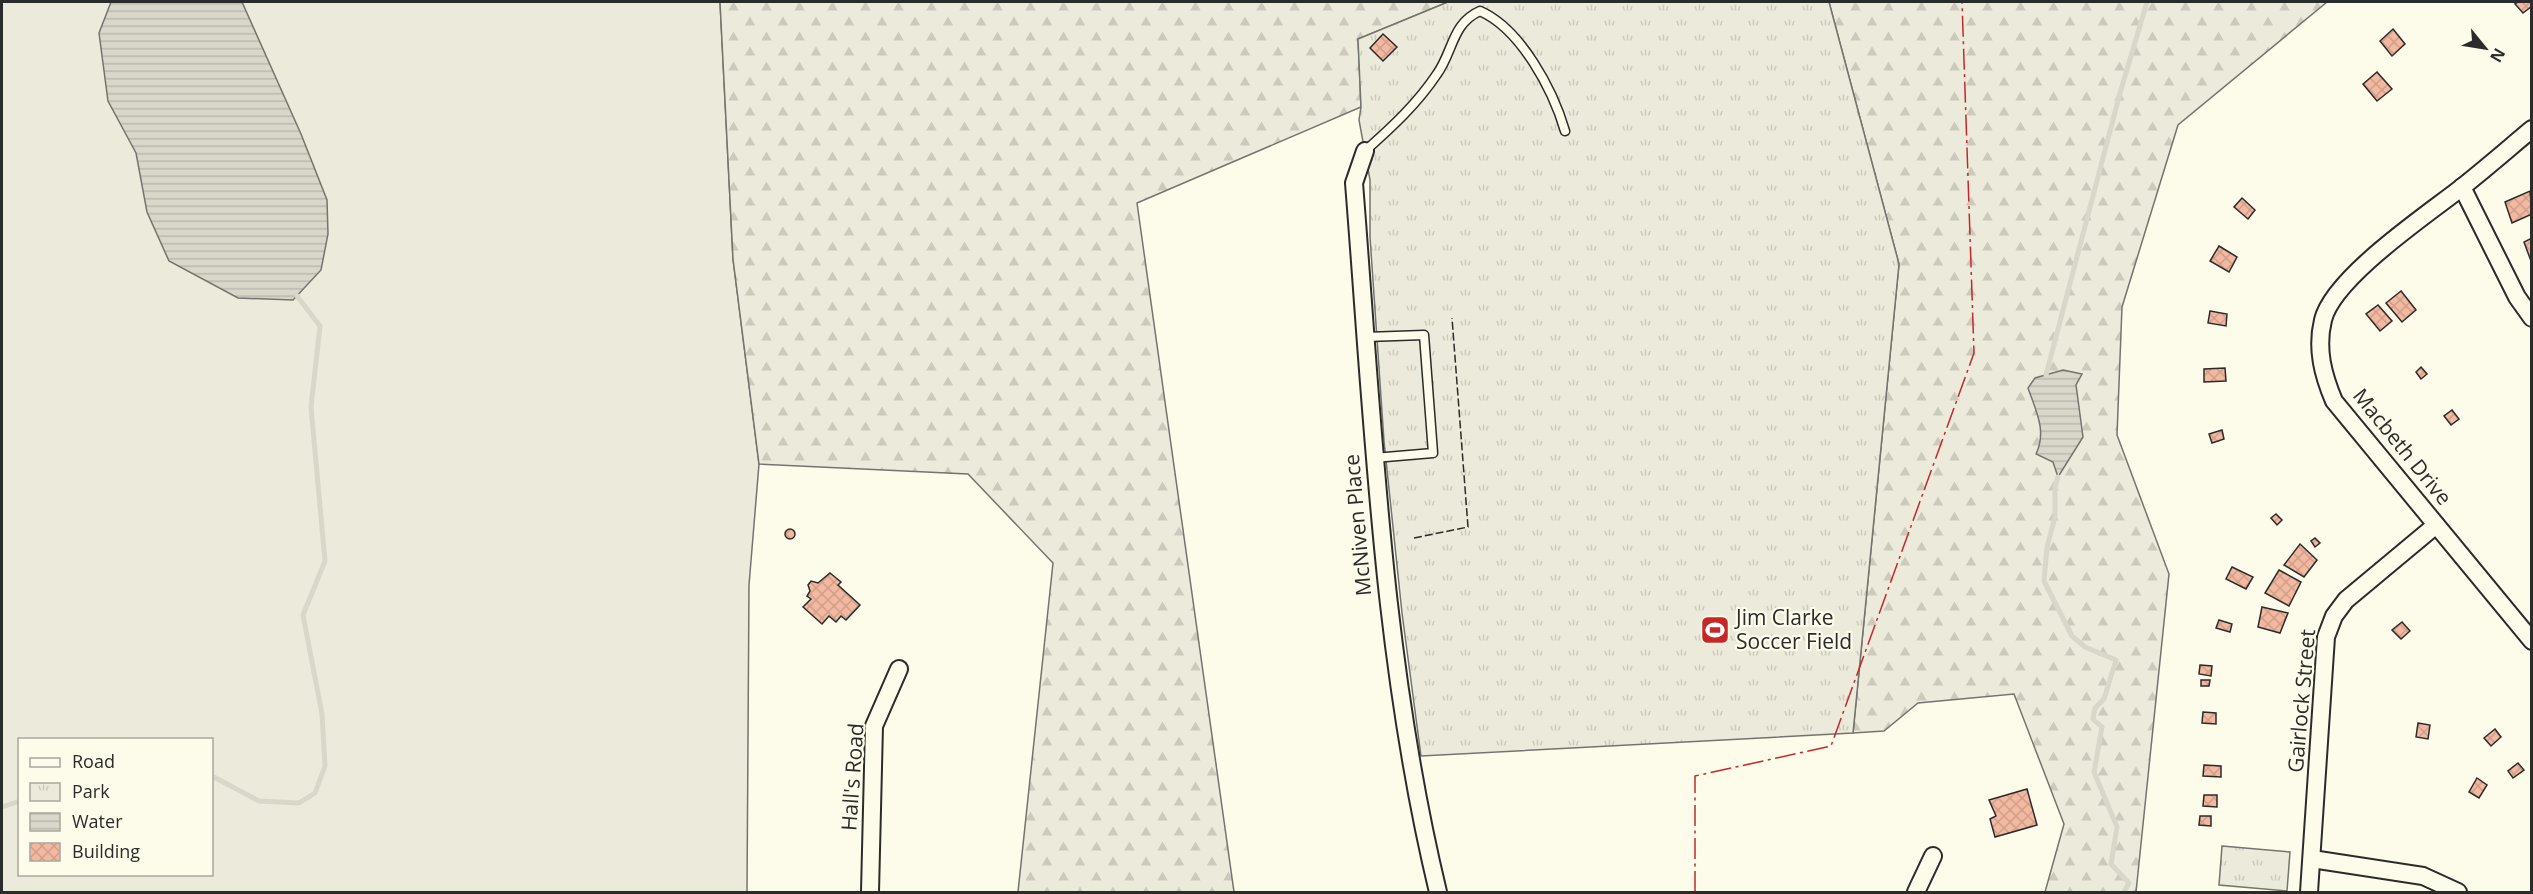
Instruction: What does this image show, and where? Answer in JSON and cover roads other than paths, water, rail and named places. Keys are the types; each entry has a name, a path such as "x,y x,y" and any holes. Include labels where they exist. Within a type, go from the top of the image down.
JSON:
{"street":[{"name":"Macbeth Drive","path":"2532,129 2389,244 2334,297 2323,320 2320,347 2322,373 2334,401 2532,641"},
{"name":"McNiven Place","path":"1365,151 1353,183 1374,458 1389,615 1409,763 1438,892"},
{"path":"2462,187 2517,297 2532,318"},
{"name":"Gairlock Street","path":"2309,892 2326,637 2334,616 2346,600 2436,525"},
{"name":"Hall's Road","path":"870,892 874,726 899,669"},
{"path":"1916,892 1933,856"},
{"path":"2312,859 2423,876 2458,892"}],"lane":[{"path":"1365,151 1405,115 1439,72 1463,22 1480,11 1498,22 1530,60 1554,97 1565,131"},
{"path":"1366,337 1424,334 1433,453 1374,458"}],"water":[{"path":"111,2 242,2 301,134 327,200 328,234 321,270 293,300 238,298 169,261 147,212 136,153 108,101 99,33"},
{"path":"2063,370 2082,374 2076,385 2083,437 2058,477 2053,462 2036,454 2041,437 2037,413 2028,388 2035,378"}],"waterway":[{"path":"2046,375 2120,93 2147,2"},
{"path":"213,777 259,801 299,803 315,793 325,766 322,714 303,615 325,561 311,407 320,326 297,296"},
{"path":"2058,477 2055,487 2055,517 2047,547 2044,581 2072,636 2085,647 2116,660 2104,699 2095,708 2093,719 2102,727 2094,772 2117,827 2111,864 2129,883 2124,892"},
{"path":"2,807 18,802"}],"place":[{"name":"Jim Clarke Soccer Field","path":"1715,630"}]}
